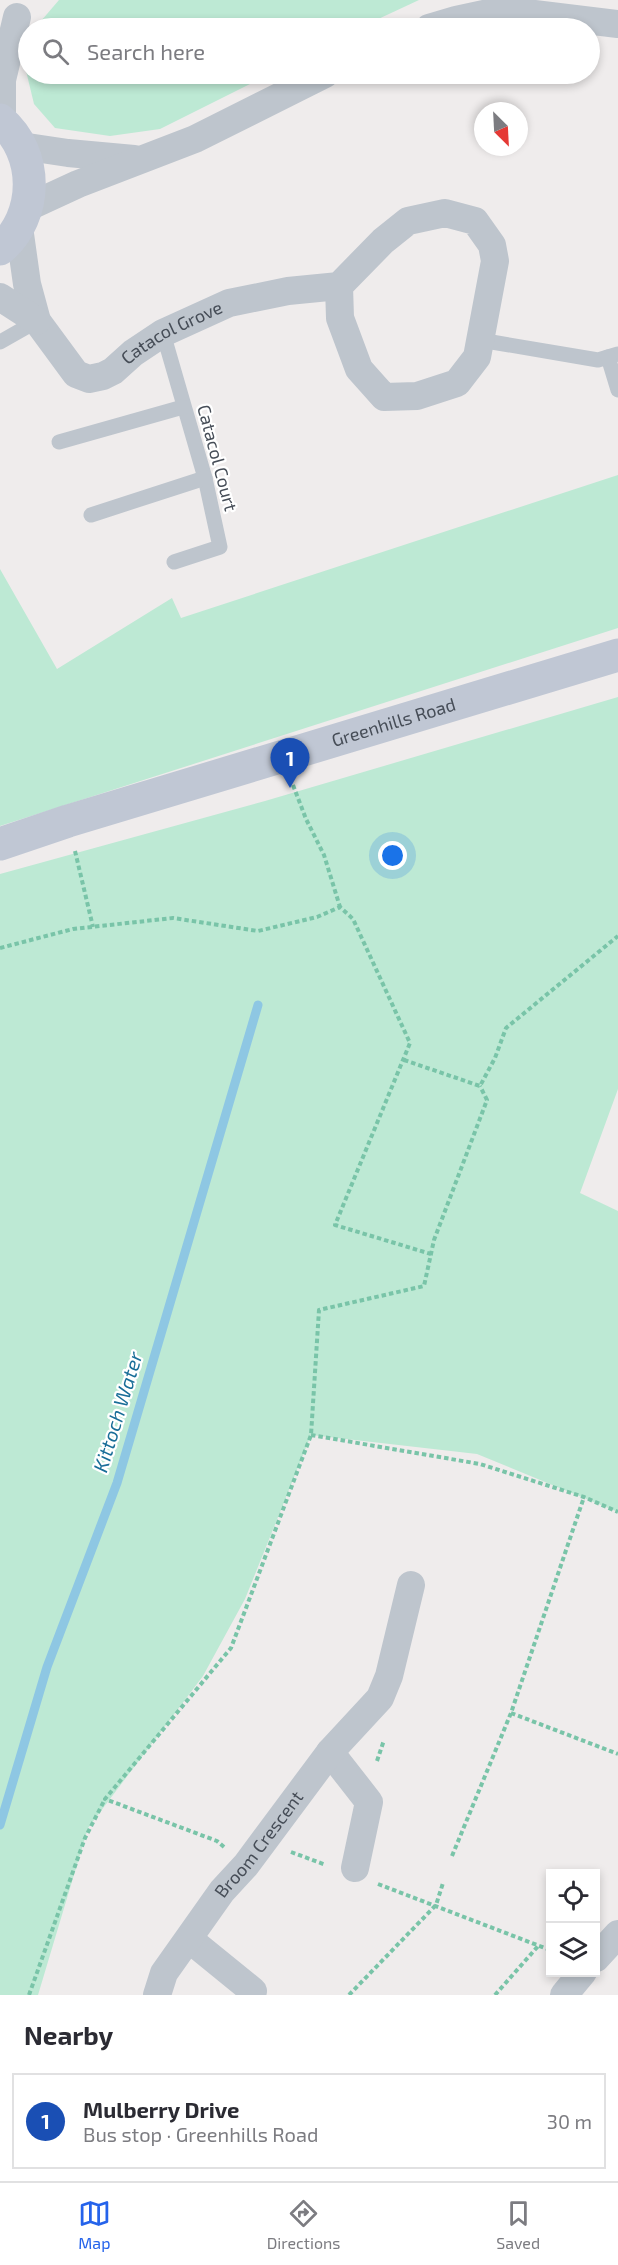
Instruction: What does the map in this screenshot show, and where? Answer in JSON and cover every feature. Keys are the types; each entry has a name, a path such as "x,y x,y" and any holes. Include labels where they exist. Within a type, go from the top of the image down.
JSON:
{"street":[{"path":"600,0 605,9 618,19"},
{"path":"463,18 510,5 584,18"},
{"path":"15,228 30,189 29,169 8,129 2,80 18,16"},
{"path":"600,21 618,24"},
{"path":"15,228 78,184 195,139 305,84"},
{"path":"8,129 68,153 142,159"},
{"path":"445,213 475,221 492,245 495,261 477,357 457,383 417,396 384,397 359,369 340,318 339,286 382,242 408,221 445,213"},
{"name":"Catacol Grove","path":"15,228 37,321"},
{"name":"Catacol Grove","path":"0,297 37,321 76,374 89,380 113,371 133,353 163,333 229,303 288,291 339,286"},
{"name":"Greenhills Road","path":"0,844 68,821 618,655"},
{"name":"Broom Crescent","path":"157,1995 164,1973 222,1891 246,1865 330,1752 380,1698 388,1676 411,1585"},
{"path":"330,1752 369,1802 354,1872"},
{"path":"600,1954 618,1934"},
{"path":"189,1939 253,1991 251,1995"},
{"path":"564,1995 579,1977"}],"lane":[{"path":"0,342 37,321"},
{"name":"Catacol Court","path":"163,333 205,478 220,547 174,562"},
{"path":"480,340 598,360 613,355 618,390"},
{"path":"59,442 183,407"},
{"path":"91,515 205,478"}],"path":[{"path":"282,757 306,819 324,855 340,907 353,918 411,1043 335,1225 431,1254"},
{"path":"68,821 93,927"},
{"path":"0,948 73,929 172,918 258,931 317,917 340,907"},
{"path":"480,1086 495,1058 506,1028 618,936"},
{"path":"29,1995 85,1838 105,1799 231,1648 311,1435 319,1310 423,1286 434,1240 487,1100 480,1086 404,1060"},
{"path":"311,1435 480,1464 584,1497 618,1512"},
{"path":"452,1856 511,1713 584,1497"},
{"path":"511,1713 618,1754"},
{"path":"105,1799 217,1841 246,1865"},
{"path":"262,1841 354,1872 546,1948"},
{"path":"349,1995 436,1905 443,1883"},
{"path":"495,1995 539,1945"}],"green space":[{"path":"59,0 419,0 380,18 44,18"},
{"path":"29,84 250,84 160,129 110,136 55,128 34,104"},
{"path":"618,475 618,628 0,826 0,569 57,669 172,598 181,618"},
{"path":"618,697 618,1089 580,1193 618,1211 618,1512 477,1454 311,1435 245,1599 203,1676 88,1828 38,1995 0,1995 0,874 265,801"}],"waterway":[{"name":"Kittoch Water","path":"0,1825 47,1667 117,1483 258,1005"}],"place":[{"name":"Mulberry Drive","path":"290,788"}]}
